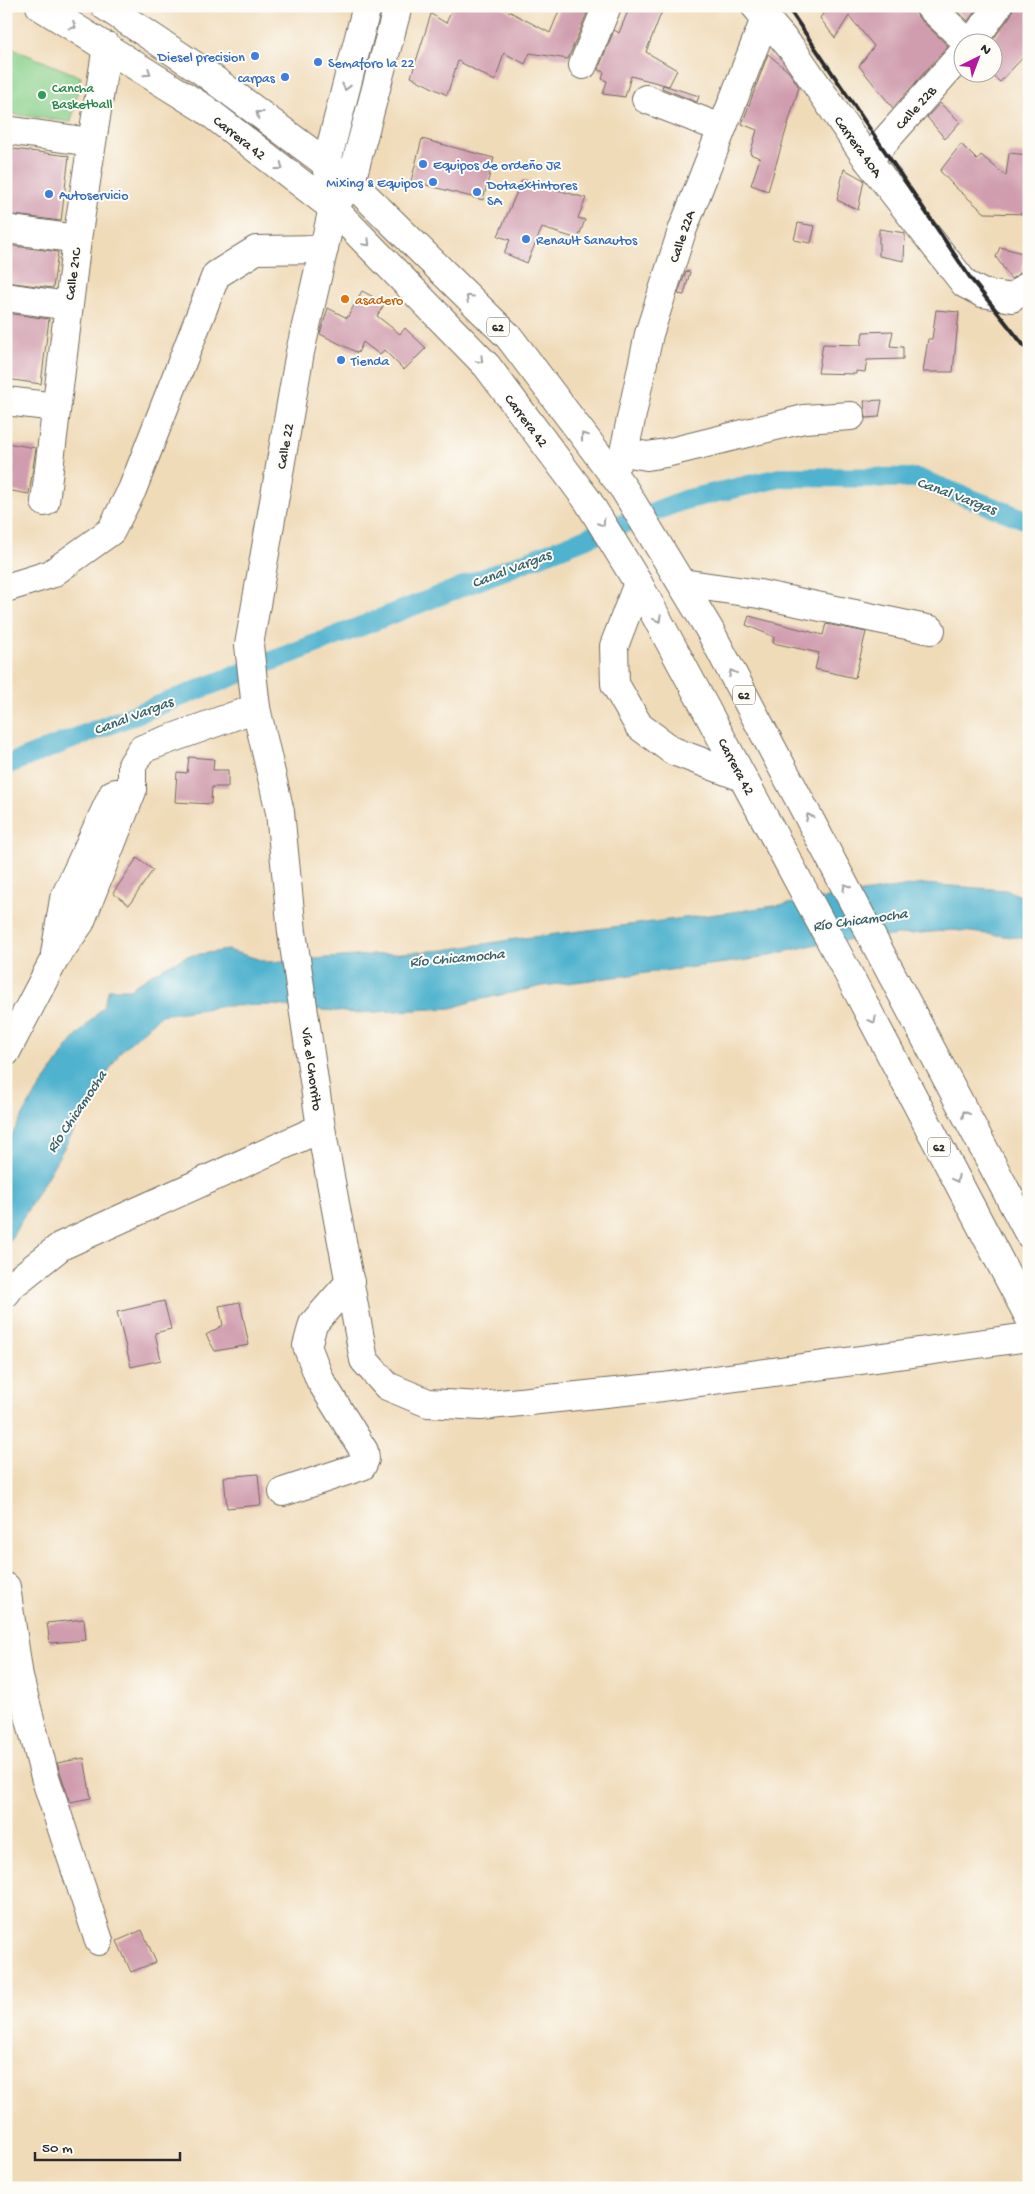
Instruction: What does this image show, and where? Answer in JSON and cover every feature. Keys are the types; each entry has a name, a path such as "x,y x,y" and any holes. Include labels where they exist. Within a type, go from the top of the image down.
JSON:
{"main road":[{"name":"Carrera 42","path":"40,6 204,109 333,208 487,366 588,501 617,546 850,977 1029,1317"},
{"name":"62","path":"105,6 201,70 351,182 509,338 620,471 652,532 713,638 1029,1234"},
{"path":"333,208 326,165 367,6"},
{"path":"333,208 351,182 398,6"},
{"path":"583,64 607,6"},
{"path":"929,6 956,32"},
{"path":"979,32 998,6"},
{"name":"Calle 22A","path":"620,471 649,334 682,231 763,11"},
{"name":"Carrera 40A","path":"763,11 792,49 868,160 965,284 982,293 1012,298 1029,285"},
{"name":"Calle 21C","path":"44,502 77,239 106,46"},
{"name":"Calle 22B","path":"868,160 952,65"},
{"path":"646,99 721,128"},
{"path":"6,130 91,142"},
{"name":"Calle 22","path":"254,697 249,645 300,352 333,208"},
{"path":"6,229 77,239"},
{"path":"6,588 51,574 110,531 132,490 216,275 256,250 324,249"},
{"path":"6,297 68,306"},
{"path":"6,401 56,407"},
{"path":"620,471 647,456 666,454 804,419 851,416"},
{"path":"638,583 614,646 615,684 639,726 659,741 673,751 742,777"},
{"path":"682,583 759,594 931,630"},
{"path":"6,1052 54,960 64,899 113,794 132,792 132,765 142,748 254,697"},
{"name":"Vía el Chorrito","path":"6,1293 12,1285 61,1246 321,1128 292,932 280,812 254,697"},
{"path":"321,1128 364,1360 387,1386 428,1403 481,1406 663,1387 1029,1337"},
{"path":"283,1492 362,1466 365,1459 364,1451 320,1380 307,1346 313,1324 350,1282"},
{"path":"6,1587 18,1677 45,1777 99,1941"}],"green space":[{"name":"Cancha Basketball","path":"6,46 81,77 71,122 6,113"}],"water":[{"name":"Río Chicamocha","path":"923,884 1006,890 1029,899 1029,939 953,930 826,942 749,960 543,986 473,1001 452,1008 355,1013 273,1005 226,1006 161,1015 120,1052 6,1247 6,1145 30,1103 69,1045 103,1007 109,989 130,989 153,973 187,956 228,950 268,962 445,950 516,939 733,912"}],"building":[{"path":"454,6 499,6 550,33 561,6 590,6 568,59 530,53 525,64 504,53 495,81 458,61 447,95 411,77 431,14 446,23"},
{"path":"630,6 664,6 646,52 677,70 669,86 631,76 625,97 603,94 607,81 602,79 604,72 598,70 614,30 619,33"},
{"path":"828,6 914,6 918,17 948,46 893,108 859,66 874,46 849,16 835,38 820,18"},
{"path":"952,6 979,6 968,21"},
{"path":"1013,6 1029,6 1029,51 1002,80 1002,32 998,32 1011,15"},
{"path":"768,54 789,72 799,87 768,191 751,185 760,158 750,154 757,130 742,124"},
{"path":"663,85 699,96 697,102 662,88"},
{"path":"940,103 960,122 945,139 927,117"},
{"path":"422,139 494,158 483,200 411,181"},
{"path":"961,144 977,160 981,155 1006,176 1009,153 1029,155 1029,214 985,213 955,187 940,171"},
{"path":"6,148 69,156 61,221 6,214"},
{"path":"844,169 864,180 858,210 837,200"},
{"path":"522,180 586,198 578,218 585,220 578,239 542,228 527,263 504,253 510,240 498,236"},
{"path":"798,223 815,226 811,243 794,240"},
{"path":"879,229 905,233 904,261 879,256"},
{"path":"6,245 58,252 53,288 6,282"},
{"path":"1000,247 1026,254 1021,272 1011,279 996,257"},
{"path":"686,271 690,272 684,295 678,294"},
{"path":"362,291 385,303 377,316 400,334 405,328 426,348 404,370 384,350 380,355 363,342 358,353 320,334 328,308 347,318"},
{"path":"936,310 959,312 953,372 923,372 928,339 932,339"},
{"path":"6,313 49,319 41,384 6,379"},
{"path":"893,331 890,346 903,347 903,359 867,360 865,372 856,371 856,374 818,373 823,344 861,345 863,332"},
{"path":"882,400 879,417 866,418 864,401"},
{"path":"6,443 36,448 29,494 6,490"},
{"path":"749,616 823,635 826,624 866,632 855,678 815,669 819,653 773,643 774,637 746,625"},
{"path":"189,757 214,759 213,770 228,770 228,787 212,787 211,804 175,802 177,772 187,773"},
{"path":"137,858 153,870 129,905 113,893"},
{"path":"164,1301 171,1329 155,1333 161,1360 131,1367 117,1312"},
{"path":"240,1302 249,1345 215,1351 206,1335 223,1325 219,1306"},
{"path":"258,1474 261,1505 227,1508 224,1477"},
{"path":"84,1619 86,1640 50,1643 47,1623"},
{"path":"84,1758 91,1798 70,1802 57,1763"},
{"path":"142,1930 156,1962 131,1972 117,1941"}],"waterway":[{"name":"Canal Vargas","path":"6,765 684,500 784,477 917,478 1029,521"}],"railway":[{"path":"787,6 971,279 1029,352"}],"place":[{"name":"Diesel precision","path":"255,56"},
{"name":"Semaforo la 22","path":"318,62"},
{"name":"carpas","path":"285,77"},
{"name":"Cancha Basketball","path":"42,95"},
{"name":"Equipos de ordeño JR","path":"423,164"},
{"name":"Mixing & Equipos","path":"433,182"},
{"name":"Dotaextintores SA","path":"477,192"},
{"name":"Autoservicio","path":"49,194"},
{"name":"Renault Sanautos","path":"526,239"},
{"name":"asadero","path":"345,299"},
{"name":"Tienda","path":"341,360"}]}
